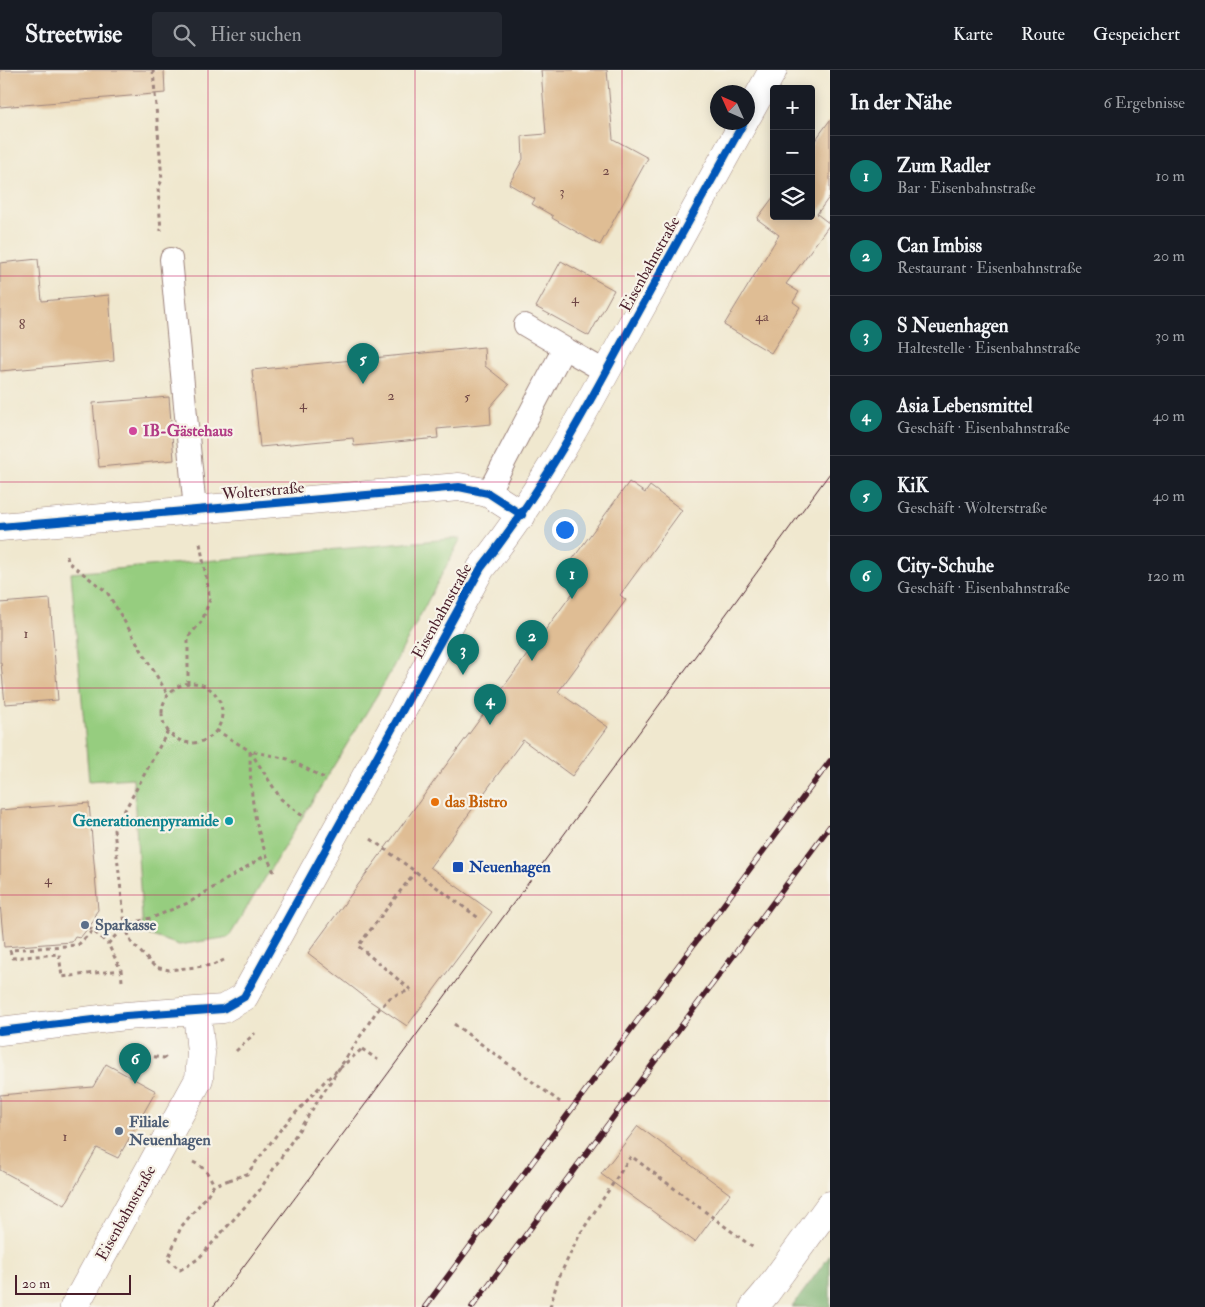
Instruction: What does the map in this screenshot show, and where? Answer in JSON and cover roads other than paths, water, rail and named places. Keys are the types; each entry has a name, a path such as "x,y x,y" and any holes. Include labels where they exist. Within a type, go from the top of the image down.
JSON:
{"street":[{"path":"755,103 772,70"},
{"name":"Eisenbahnstraße","path":"74,1307 199,1079 202,1054 197,1012 223,1009 244,997 481,568 522,515 547,477 740,130"},
{"name":"Wolterstraße","path":"0,527 459,487 488,494 522,515"},
{"path":"0,1031 126,1016 197,1012"},
{"path":"754,1307 830,1205"}],"lane":[{"path":"171,259 195,510"},
{"path":"525,325 606,372"},
{"path":"488,494 564,348"}],"tram line":[{"path":"213,1307 370,1098 830,473"}],"railway":[{"path":"425,1307 830,761"},
{"path":"472,1307 830,826"}],"place":[{"name":"KiK","path":"363,384"},
{"name":"IB-Gästehaus","path":"133,431"},
{"name":"Zum Radler","path":"572,599"},
{"name":"Can Imbiss","path":"532,661"},
{"name":"S Neuenhagen","path":"463,675"},
{"name":"Asia Lebensmittel","path":"490,725"},
{"name":"das Bistro","path":"435,802"},
{"name":"Generationenpyramide","path":"229,821"},
{"name":"Neuenhagen","path":"458,867"},
{"name":"Sparkasse","path":"85,925"},
{"name":"City-Schuhe","path":"135,1084"},
{"name":"Filiale Neuenhagen","path":"119,1131"}]}
